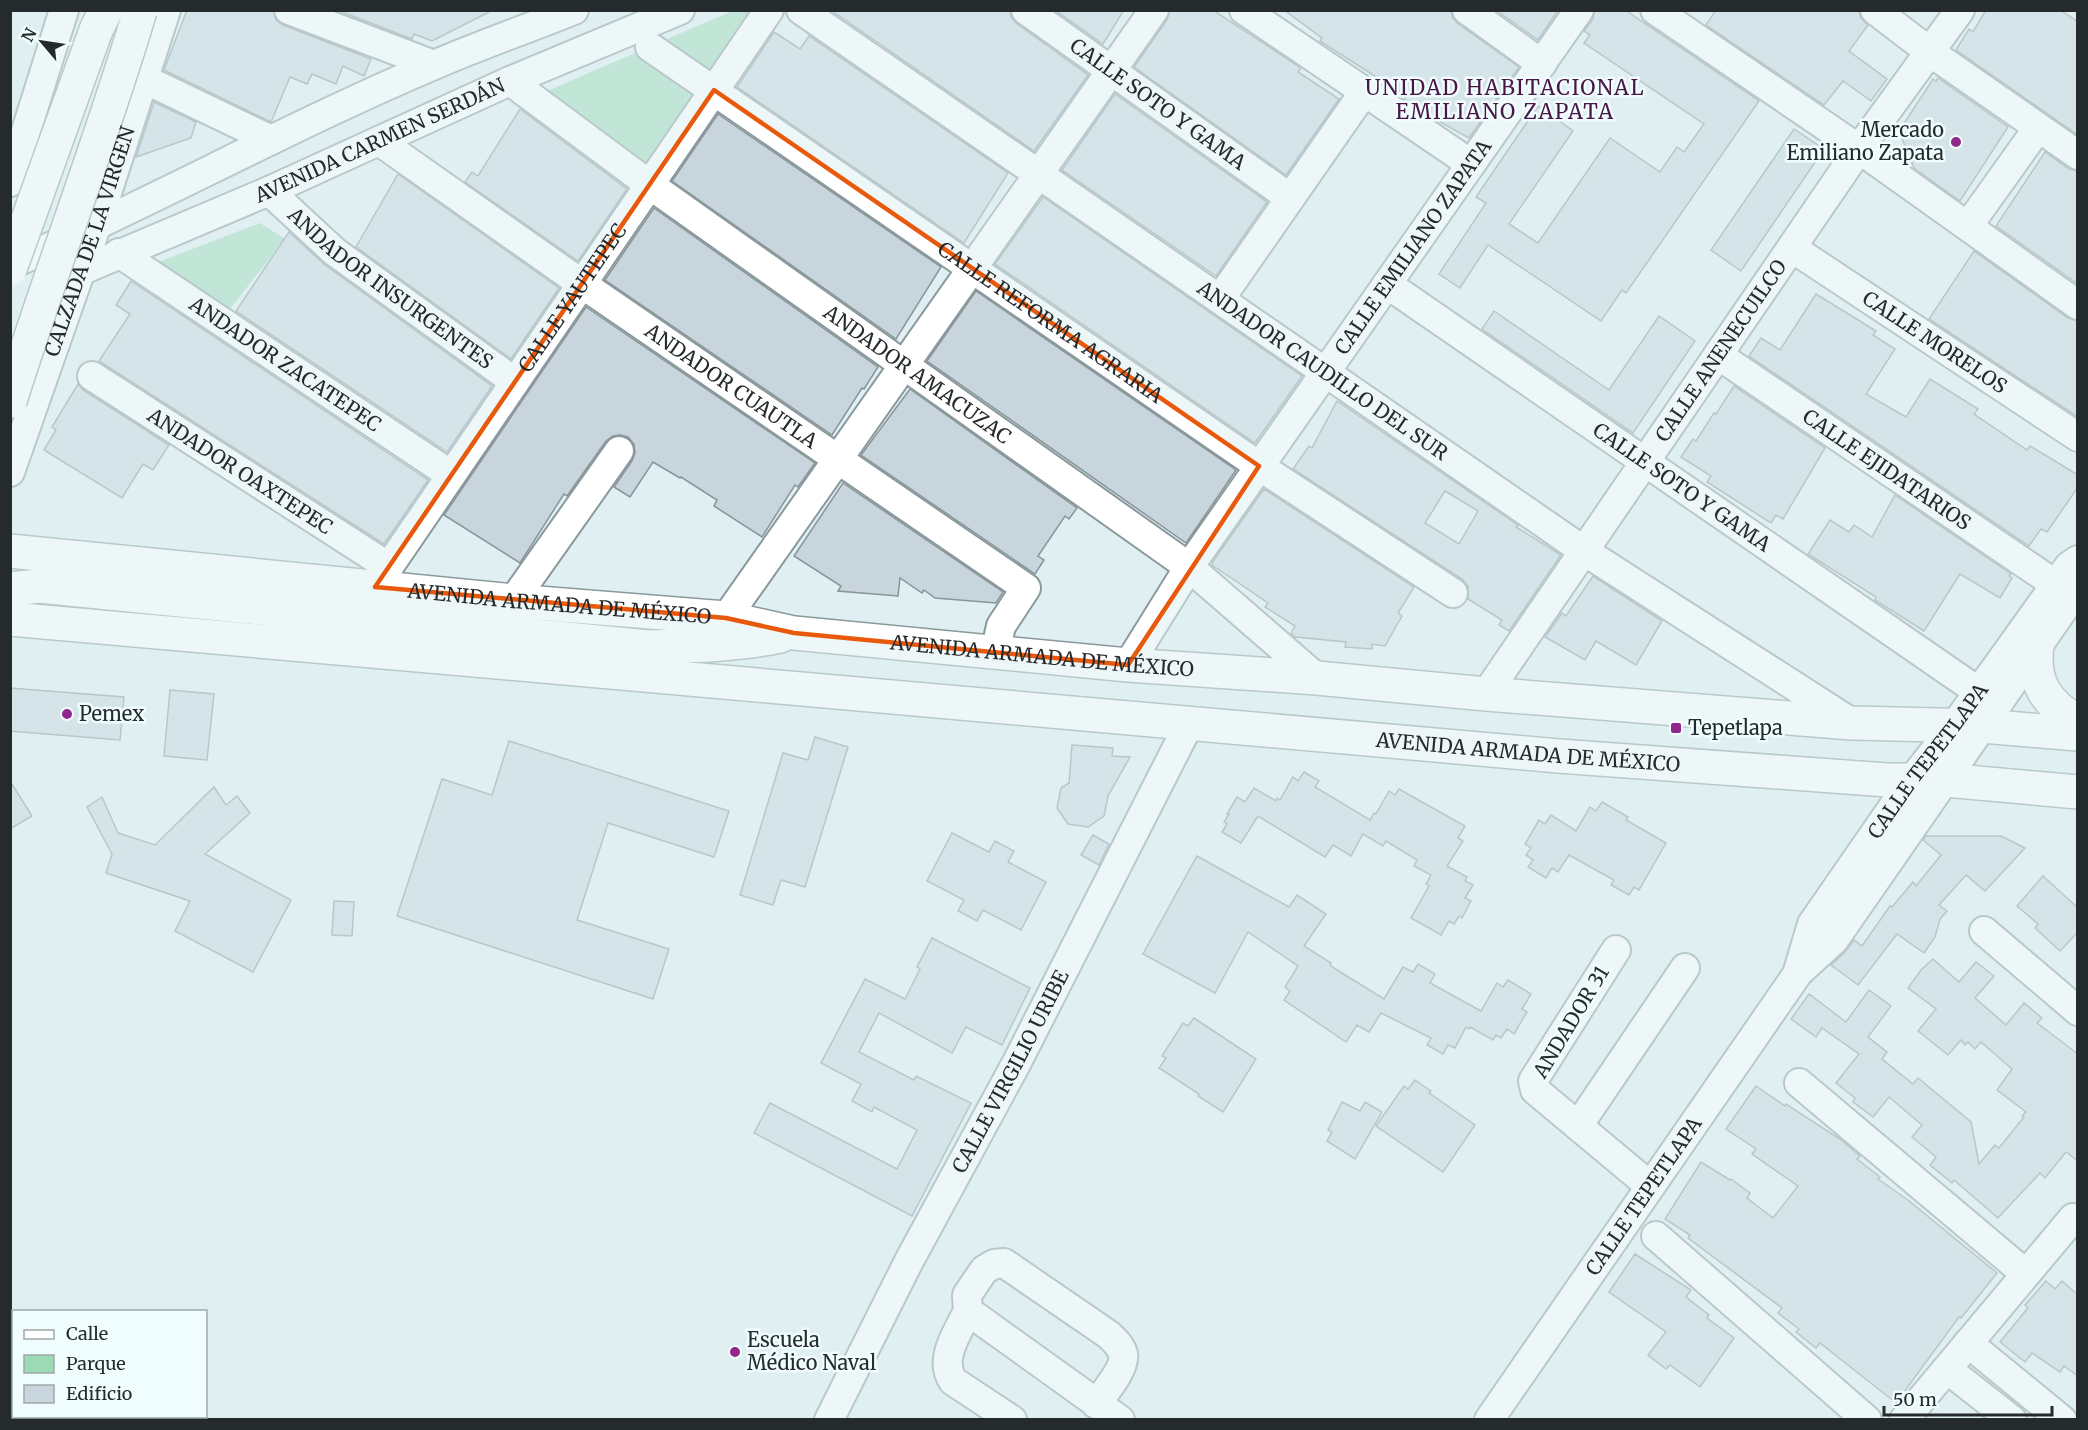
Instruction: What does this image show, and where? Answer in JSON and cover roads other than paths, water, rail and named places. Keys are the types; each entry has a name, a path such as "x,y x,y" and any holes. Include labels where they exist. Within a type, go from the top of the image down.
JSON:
{"main road":[{"path":"10,267 96,30 106,10"},
{"name":"CALZADA DE LA VIRGEN","path":"10,401 140,11"},
{"name":"AVENIDA ARMADA DE MÉXICO","path":"10,551 382,577 513,601 726,618 794,633 1128,665 1317,678 1852,723 1968,725 2078,734"},
{"path":"10,588 39,586 648,647 749,643 794,633"},
{"name":"AVENIDA ARMADA DE MÉXICO","path":"10,619 1559,756 1911,781 1945,780 2078,792"},
{"path":"2037,645 2035,660 2044,695 2078,722"}],"street":[{"path":"10,182 64,10"},
{"name":"CALZADA DE LA VIRGEN","path":"10,472 96,227 166,10"},
{"path":"290,10 434,65"},
{"path":"10,267 271,140 434,65 574,10"},
{"name":"AVENIDA CARMEN SERDÁN","path":"80,271 269,191 510,81 680,10"},
{"name":"CALLE YAUTEPEC","path":"382,577 769,10"},
{"name":"ANDADOR CAUDILLO DEL SUR","path":"801,10 1584,551 1852,723"},
{"name":"CALLE SOTO Y GAMA","path":"1026,10 1290,198"},
{"path":"726,618 1154,10"},
{"path":"1244,10 1471,164"},
{"path":"1467,10 1542,64"},
{"name":"CALLE EMILIANO ZAPATA","path":"1128,665 1189,567 1579,10"},
{"path":"1655,10 1859,149 2078,305"},
{"path":"1875,10 1930,52 2078,155"},
{"name":"CALLE ANENECUILCO","path":"1486,694 1859,149 1960,10"},
{"name":"CALLE REFORMA AGRARIA","path":"650,46 1259,466 1453,593"},
{"path":"144,79 271,140"},
{"name":"ANDADOR AMACUZAC","path":"510,81 650,185 1189,567 1317,678"},
{"path":"1220,299 1364,92"},
{"path":"1968,226 2038,128"},
{"name":"ANDADOR CUAUTLA","path":"379,141 582,284 1026,588 1002,626 995,653"},
{"name":"ANDADOR INSURGENTES","path":"269,191 335,252 515,382"},
{"name":"CALLE MORELOS","path":"1791,248 2078,437"},
{"name":"ANDADOR ZACATEPEC","path":"119,253 451,475"},
{"name":"CALLE SOTO Y GAMA","path":"1387,284 1978,692"},
{"path":"10,388 28,377 51,352"},
{"name":"CALLE EJIDATARIOS","path":"1718,355 2066,586"},
{"name":"ANDADOR OAXTEPEC","path":"92,376 382,577"},
{"path":"513,601 619,451"},
{"name":"CALLE TEPETLAPA","path":"1798,973 1812,924 1911,781 1968,725 2037,645 2066,586 2068,566 2078,560"},
{"name":"CALLE TEPETLAPA","path":"1489,1419 1798,973 1834,940 1945,780 1968,725 1978,692 2066,586"},
{"name":"CALLE VIRGILIO URIBE","path":"829,1419 909,1261 1022,1053 1190,723"},
{"path":"1984,931 2078,1011"},
{"name":"ANDADOR 31","path":"1616,950 1533,1081 1534,1090 1650,1186"},
{"path":"1578,1126 1685,968"},
{"path":"1799,1083 2026,1274"},
{"path":"1904,1419 2073,1218"},
{"path":"1656,1236 1868,1419"},
{"path":"1012,1419 953,1381 947,1372 946,1360 968,1311 967,1295 984,1270 994,1263 1004,1263 1109,1335 1119,1345 1124,1357 1119,1371 1096,1404"},
{"path":"968,1311 1120,1419"},
{"path":"1968,1344 2062,1419"},
{"path":"1947,1369 2012,1419"}],"place":[{"name":"Mercado Emiliano Zapata","path":"1956,142"},
{"name":"Pemex","path":"67,714"},
{"name":"Tepetlapa","path":"1676,728"},
{"name":"Escuela Médico Naval","path":"735,1352"}],"district":[{"name":"UNIDAD HABITACIONAL EMILIANO ZAPATA","path":"1505,100"}]}
